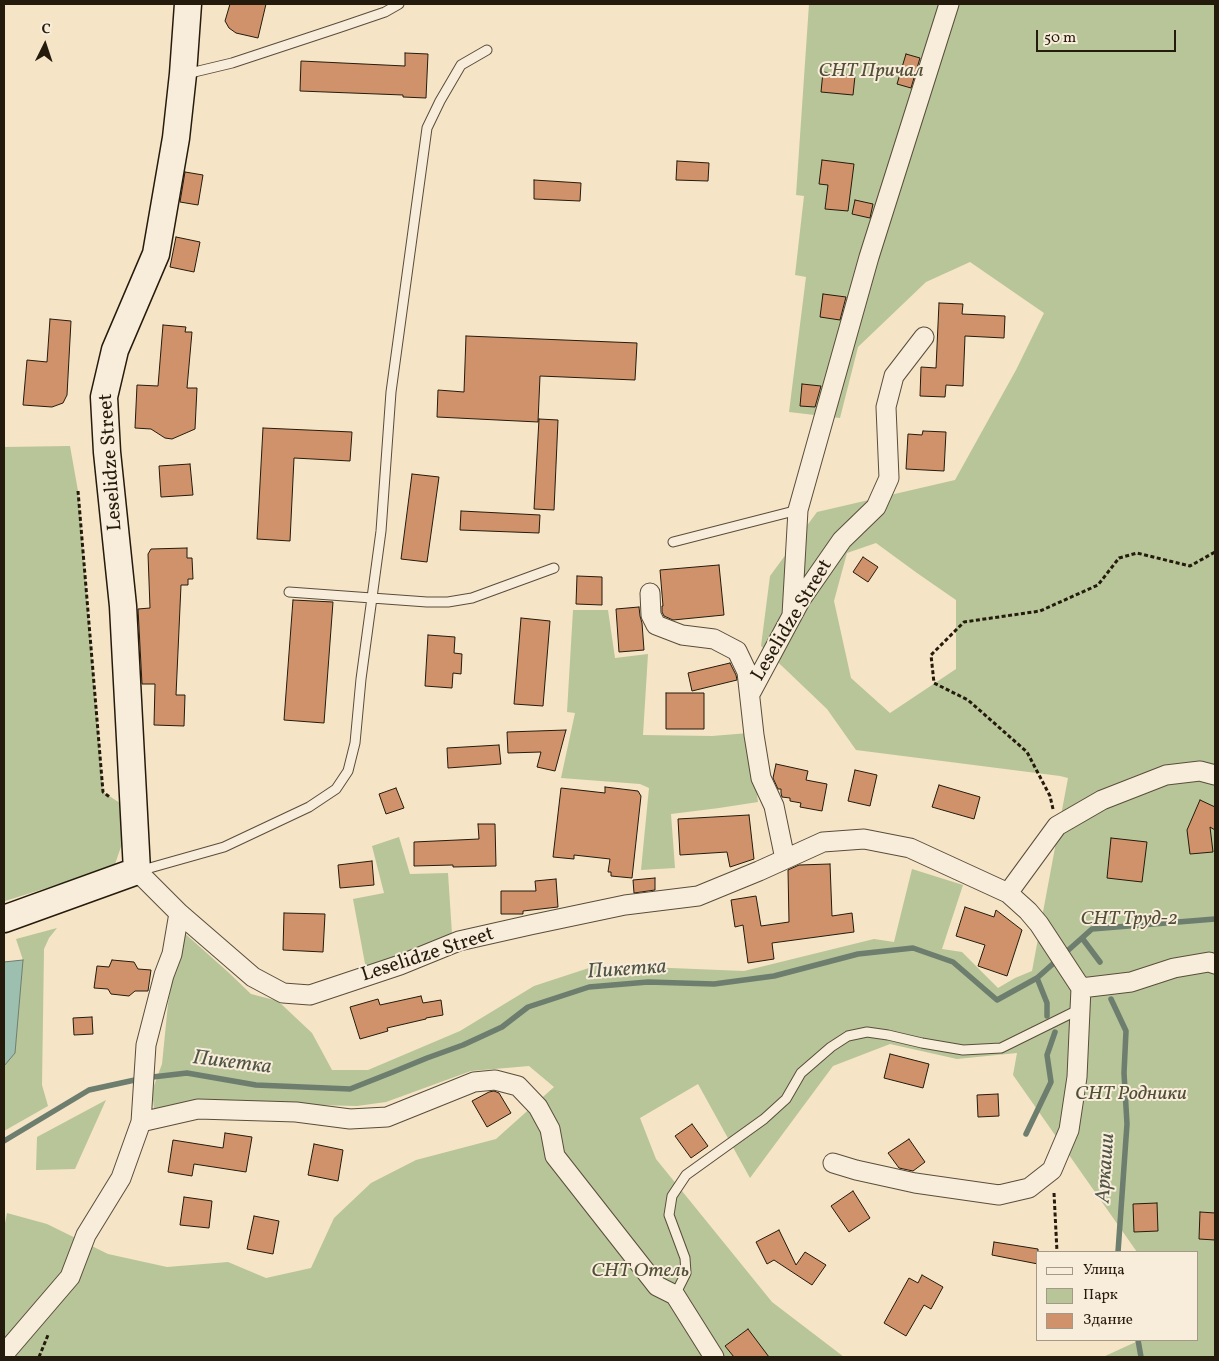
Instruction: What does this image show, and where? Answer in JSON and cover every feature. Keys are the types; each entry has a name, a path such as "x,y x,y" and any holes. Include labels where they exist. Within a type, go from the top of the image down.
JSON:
{"street":[{"name":"Leselidze Street","path":"188,4 184,74 176,138 156,254 115,350 104,397 107,452 123,606 137,872 179,913 253,977 283,993 310,995 400,965 459,941 530,924 625,905 698,896 823,842 864,839 910,848 1008,893 1039,924 1081,988"},
{"path":"792,616 798,510 869,257 950,4"},
{"name":"Leselidze Street","path":"750,694 801,599 842,540 876,507 889,478 886,407 894,376 924,337"},
{"name":"Leselidze Street","path":"650,593 651,615 656,625 682,635 714,639 737,651 748,672 761,778 774,806 785,859"},
{"path":"1008,893 1057,826 1102,800 1166,775 1200,772 1215,775"},
{"path":"4,920 137,872"},
{"path":"4,1354 70,1277 86,1235 121,1178 141,1122 146,1045 164,975 172,954 179,913"},
{"path":"833,1163 915,1183 999,1195 1029,1188 1052,1170 1069,1130 1078,1077 1081,988 1131,982 1174,968 1209,962 1215,964"},
{"path":"141,1122 198,1109 296,1112 350,1119 387,1117 474,1082 495,1080 518,1086 538,1107 550,1129 555,1156 657,1286 675,1295 714,1357"}],"lane":[{"path":"184,74 232,63 377,15 399,4"},
{"path":"137,872 224,847 309,807 336,789 348,771 355,743 360,679 381,531 391,392 427,128 461,65 488,50"},
{"path":"673,542 798,510"},
{"path":"289,592 448,602 472,598 554,568"},
{"path":"675,1295 686,1274 685,1258 669,1215 672,1196 686,1175 764,1119 786,1099 801,1073 831,1047 848,1036 866,1032 963,1050 1001,1048 1080,1009"}],"path":[{"path":"78,491 103,792 114,800"},
{"path":"1057,826 1050,796 1027,752 968,700 934,684 932,655 964,622 1040,611 1098,585 1119,558 1137,553 1190,566 1215,552"},
{"path":"1052,1170 1057,1251"}],"green space":[{"path":"809,4 1215,4 1215,1357 1103,1357 1138,1341 1199,1341 1199,1251 1136,1251 1013,1075 1017,1053 957,1059 890,1044 833,1066 750,1178 698,1084 640,1118 656,1159 772,1302 844,1357 4,1357 4,1228 7,1213 47,1224 108,1254 167,1267 228,1262 266,1278 311,1268 334,1218 371,1183 416,1160 496,1139 554,1087 529,1066 471,1071 386,1102 357,1106 193,1102 154,1109 152,1091 162,1064 168,1004 181,930 251,994 278,1001 312,1033 332,1070 368,1070 460,1031 534,986 598,965 744,971 874,939 894,942 912,869 963,885 942,949 962,952 998,988 1032,971 1068,778 856,750 827,709 761,646 770,576 817,512 955,480 1016,370 1044,313 970,262 926,282 858,347 840,418 789,412 806,277 795,275 804,196 796,195","holes":["876,543 956,600 956,669 890,713 851,678 834,601 847,553"]},
{"path":"70,446 78,491 103,792 120,803 123,841 114,867 5,901 4,447"},
{"path":"573,610 608,610 615,658 648,654 643,735 712,736 749,733 758,802 671,814 675,868 641,870 649,788 640,784 561,778 575,713 567,712"},
{"path":"399,837 410,874 448,873 452,934 366,969 353,899 384,893 372,846"},
{"path":"57,928 49,938 44,949 42,1085 48,1106 4,1131 4,1066 15,1052 23,960 16,939"},
{"path":"106,1100 75,1169 36,1170 37,1137"}],"shaded area":[{"path":"23,960 15,1053 4,1066 4,962"}],"building":[{"path":"230,4 266,4 258,38 236,33 229,28 225,21"},
{"path":"405,53 428,54 426,98 403,97 403,95 300,91 301,61 405,66"},
{"path":"906,54 920,58 911,88 897,84"},
{"path":"823,72 855,76 853,95 821,92"},
{"path":"822,160 854,164 848,211 825,209 828,185 819,184"},
{"path":"677,161 709,163 708,181 676,180"},
{"path":"185,172 203,175 198,205 180,202"},
{"path":"534,180 581,183 580,201 534,199"},
{"path":"855,200 873,204 870,218 852,214"},
{"path":"176,237 200,242 194,272 170,267"},
{"path":"823,294 846,297 840,320 820,317"},
{"path":"939,303 963,304 962,314 1005,316 1004,338 965,336 963,386 946,385 945,397 920,396 921,367 936,368"},
{"path":"50,319 71,321 67,395 63,403 52,407 23,405 27,360 47,362"},
{"path":"163,325 186,327 185,332 192,332 187,388 197,388 195,429 172,439 165,438 151,429 135,428 137,385 158,386"},
{"path":"466,336 637,343 635,380 540,376 538,422 437,417 438,390 464,392"},
{"path":"802,384 821,386 815,407 800,406"},
{"path":"539,419 558,420 554,510 534,509"},
{"path":"263,428 352,432 350,461 294,458 290,541 257,539"},
{"path":"923,431 946,432 944,471 906,469 908,434 922,435"},
{"path":"190,464 193,495 161,497 159,466"},
{"path":"412,474 439,477 427,562 401,559"},
{"path":"461,511 540,515 539,533 460,530"},
{"path":"187,548 187,558 192,558 193,579 188,579 188,585 181,585 176,695 185,695 184,726 154,725 155,684 142,684 138,609 150,608 148,554 151,549"},
{"path":"863,557 878,567 868,582 853,572"},
{"path":"719,565 724,615 673,620 664,616 662,612 660,570"},
{"path":"577,576 602,577 602,605 576,604"},
{"path":"293,600 333,602 324,723 284,720"},
{"path":"639,607 644,650 619,652 616,609"},
{"path":"521,618 550,621 543,706 514,704"},
{"path":"428,635 455,637 454,653 462,654 461,674 453,673 452,688 425,686"},
{"path":"730,663 737,680 692,691 688,673"},
{"path":"666,693 704,693 704,729 666,729"},
{"path":"566,730 555,771 537,767 541,752 508,753 507,732"},
{"path":"499,745 501,764 448,768 447,748"},
{"path":"776,764 808,771 806,780 827,784 822,811 800,807 801,803 782,797 781,789 778,789 773,778"},
{"path":"855,770 877,775 870,806 848,801"},
{"path":"939,785 980,797 974,819 932,807"},
{"path":"605,787 638,791 641,796 632,878 611,876 611,872 608,872 610,859 574,855 574,859 553,857 561,788 605,793"},
{"path":"396,788 404,808 386,814 379,794"},
{"path":"1200,800 1215,807 1215,830 1210,827 1213,852 1190,854 1187,830"},
{"path":"749,815 754,859 730,867 727,852 680,855 678,819"},
{"path":"478,824 495,824 496,866 414,866 414,842 479,839"},
{"path":"1111,838 1147,842 1142,882 1107,878"},
{"path":"372,861 374,885 340,888 338,865"},
{"path":"830,864 832,916 852,913 854,932 772,943 774,959 748,963 743,925 735,927 731,900 756,896 761,926 789,922 788,870 799,865"},
{"path":"655,878 655,890 634,893 633,880"},
{"path":"556,879 558,907 523,911 523,914 501,914 501,891 536,891 535,881"},
{"path":"965,907 994,917 996,910 1022,930 1007,976 978,966 985,945 956,936"},
{"path":"284,913 325,914 323,952 283,950"},
{"path":"112,960 134,962 138,969 151,970 148,991 135,991 129,996 111,994 108,989 94,988 97,966 109,967"},
{"path":"421,996 423,1003 441,1000 443,1015 387,1028 388,1031 360,1039 350,1007 378,999 380,1005"},
{"path":"92,1017 93,1034 74,1035 73,1018"},
{"path":"890,1054 929,1064 923,1088 884,1078"},
{"path":"494,1091 499,1093 511,1113 487,1127 472,1101"},
{"path":"998,1094 999,1116 978,1117 977,1095"},
{"path":"692,1124 708,1146 691,1158 675,1136"},
{"path":"225,1133 252,1137 246,1172 194,1164 192,1176 168,1172 173,1140 223,1148"},
{"path":"909,1139 925,1162 913,1171 899,1168 888,1153"},
{"path":"314,1144 343,1150 338,1181 308,1175"},
{"path":"853,1191 870,1218 849,1232 831,1206"},
{"path":"184,1197 212,1201 209,1228 180,1225"},
{"path":"1157,1203 1158,1231 1134,1232 1133,1204"},
{"path":"1200,1212 1215,1213 1215,1240 1199,1239"},
{"path":"254,1216 279,1221 273,1254 247,1249"},
{"path":"779,1230 796,1265 805,1252 826,1265 812,1285 774,1260 767,1264 756,1242"},
{"path":"994,1242 1038,1249 1036,1251 1036,1264 992,1255"},
{"path":"922,1275 943,1287 931,1309 924,1305 906,1336 884,1323 909,1278 918,1283"},
{"path":"748,1329 769,1357 734,1357 725,1346"}],"waterway":[{"name":"Пикетка","path":"4,1141 89,1090 144,1078 187,1073 256,1085 350,1089 463,1045 502,1027 528,1007 589,987 648,982 714,984 774,976 858,954 913,948 953,962 997,1000 1037,978 1092,929 1215,919"},
{"path":"1082,938 1100,962"},
{"path":"1037,978 1047,1003 1047,1016"},
{"name":"Аркаши","path":"1111,999 1126,1031 1124,1073 1127,1124 1118,1251"},
{"path":"1026,1134 1051,1082 1047,1055 1055,1032"},
{"name":"Аркаши","path":"1138,1341 1141,1357"}],"park label":[{"name":"СНТ Причал","path":"871,72"},
{"name":"СНТ Труд-2","path":"1129,920"},
{"name":"СНТ Родники","path":"1131,1095"},
{"name":"СНТ Отель","path":"640,1272"}]}
